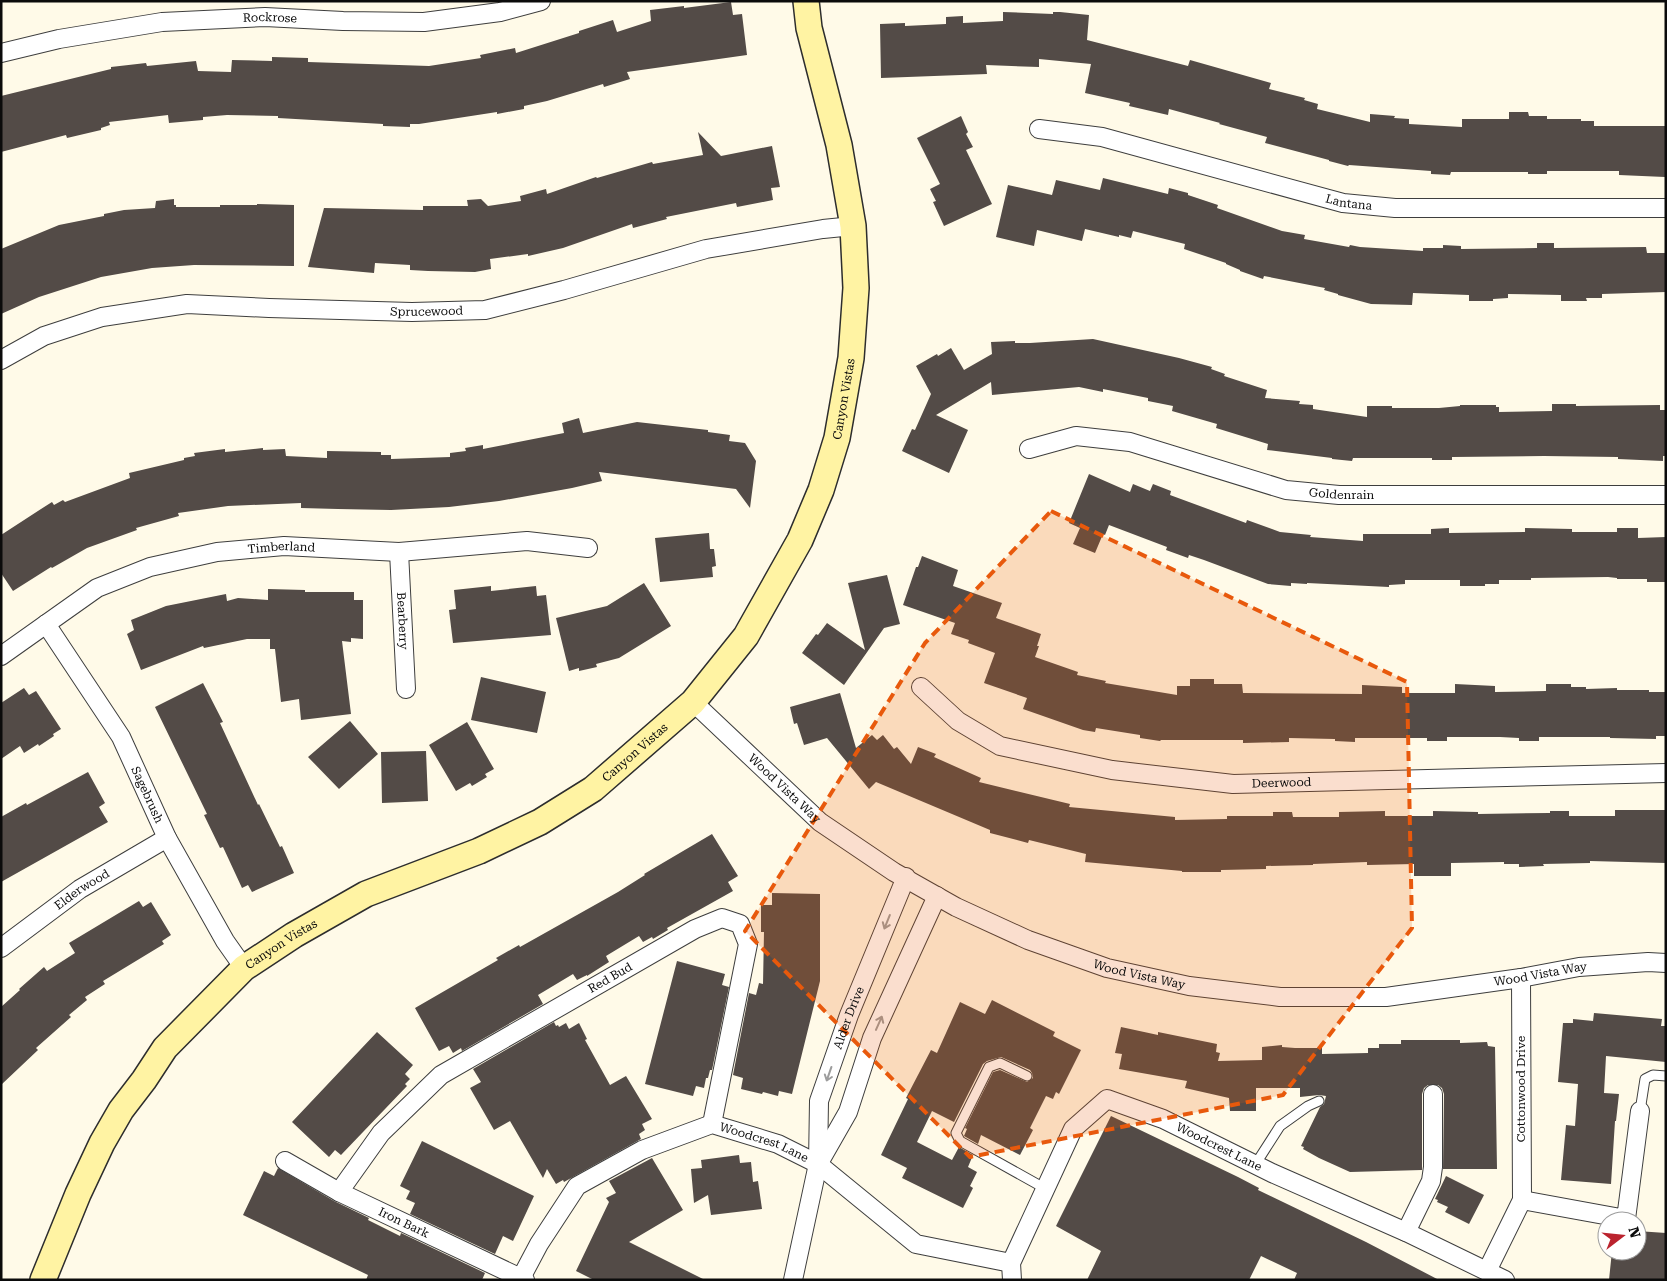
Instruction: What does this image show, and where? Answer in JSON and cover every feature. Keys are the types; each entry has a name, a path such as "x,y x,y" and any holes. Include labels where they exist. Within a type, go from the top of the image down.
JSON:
{"street":[{"name":"Rockrose","path":"1,53 59,39 162,22 265,17 343,21 424,22 500,12 540,1"},
{"name":"Canyon Vistas","path":"43,1280 78,1194 102,1143 121,1110 165,1048 244,968 294,935 366,894 479,851 540,822 593,789 694,702 746,636 800,540 821,490 837,438 850,358 856,288 853,226 839,145 809,28 806,1"},
{"name":"Lantana","path":"1039,129 1102,137 1343,203 1395,208 1666,208"},
{"name":"Sprucewood","path":"1,360 44,336 102,317 187,304 412,312 485,310 564,290 706,249 823,229 853,226"},
{"name":"Goldenrain","path":"1029,449 1076,436 1130,442 1286,490 1339,495 1666,495"},
{"name":"Timberland","path":"1,656 98,588 150,567 217,552 284,546 399,552 527,541 588,548"},
{"name":"Bearberry","path":"399,552 406,689"},
{"name":"Sagebrush","path":"46,624 121,737 166,838 225,941 244,968"},
{"name":"Deerwood","path":"921,687 958,721 1000,746 1112,770 1233,784 1666,773"},
{"name":"Wood Vista Way","path":"694,702 820,822 894,872 906,877 956,907 1028,940 1107,968 1188,986 1280,997 1386,997 1521,978 1579,967 1648,962 1666,963"},
{"name":"Elderwood","path":"1,948 80,889 166,838"},
{"name":"Alder Drive","path":"793,1280 818,1164 819,1101 849,1016 906,877"},
{"name":"Alder Drive","path":"818,1164 848,1112 872,1038 938,896"},
{"name":"Red Bud","path":"339,1192 381,1133 441,1075 695,929 722,918 740,924 748,944 712,1124"},
{"name":"Cottonwood Drive","path":"1487,1271 1522,1200 1521,978"},
{"path":"1406,1232 1431,1181 1433,1167 1433,1094"},
{"name":"Woodcrest Lane","path":"523,1279 539,1244 577,1186 642,1150 712,1124 778,1144 818,1164 916,1244 1012,1272 1073,1129 1107,1099 1163,1119 1255,1165 1406,1232 1504,1280"},
{"path":"1522,1200 1626,1219 1640,1111"},
{"name":"Iron Bark","path":"284,1161 339,1192 523,1279"}],"lane":[{"path":"1027,1076 1000,1064 989,1067 956,1132 960,1141 1046,1189"},
{"path":"1640,1111 1645,1079 1653,1075 1666,1076"},
{"path":"1255,1165 1280,1126 1308,1106 1319,1101"}],"highlighted area":[{"path":"1051,511 1407,682 1412,928 1283,1095 970,1157 745,931 925,643"}],"building":[{"path":"731,2 733,15 742,14 747,55 627,72 630,79 604,87 603,84 524,106 524,109 410,124 410,127 278,118 278,116 227,115 203,117 203,120 169,123 168,115 109,122 110,125 101,128 101,130 67,138 66,135 1,152 1,96 111,69 111,67 146,63 147,66 196,61 198,71 231,72 232,60 272,61 272,57 308,58 308,62 429,66 481,58 480,55 515,48 516,53 613,20 617,32 651,21 650,10"},
{"path":"1003,12 1053,14 1053,12 1060,12 1089,15 1087,40 1188,66 1190,60 1271,83 1269,89 1305,98 1304,100 1318,104 1317,109 1370,122 1370,114 1409,119 1409,124 1462,127 1462,119 1509,119 1509,112 1528,112 1529,116 1547,116 1547,119 1594,121 1594,126 1666,126 1665,177 1619,175 1619,171 1547,171 1547,174 1528,174 1528,172 1451,172 1450,175 1431,174 1431,171 1348,166 1265,143 1267,137 1220,123 1169,109 1168,115 1129,106 1130,103 1085,93 1091,64 1039,59 1039,67 986,65 987,74 881,78 880,24 905,23 905,26 946,24 946,17 963,16 963,23 1003,21"},
{"path":"961,116 968,132 966,134 973,147 966,150 992,204 944,226 933,202 936,201 930,189 940,184 917,138"},
{"path":"698,132 721,156 772,146 780,187 771,188 773,200 737,207 736,203 666,217 667,219 633,228 632,224 563,248 528,256 528,254 490,259 491,269 475,272 410,270 410,265 375,263 374,273 308,267 324,208 423,210 423,206 468,206 467,200 481,199 488,206 521,201 520,196 546,189 547,194 596,177 652,162 653,164 703,155"},
{"path":"1103,178 1168,194 1169,188 1188,193 1188,195 1218,205 1217,208 1282,231 1305,235 1304,239 1349,247 1350,245 1423,251 1423,248 1443,248 1443,245 1461,246 1461,249 1537,248 1537,243 1554,243 1554,248 1646,247 1647,253 1666,253 1666,292 1602,294 1602,298 1586,298 1587,301 1561,301 1561,295 1508,294 1508,298 1493,299 1493,301 1469,301 1469,295 1413,293 1412,305 1371,304 1338,295 1324,290 1325,288 1264,276 1263,279 1240,271 1226,263 1184,249 1185,244 1133,231 1131,238 1085,229 1082,241 1037,230 1034,246 996,237 1008,185 1052,195 1056,180 1100,190"},
{"path":"174,199 176,207 220,207 220,205 257,204 294,205 294,266 194,265 152,268 101,277 39,297 1,314 1,249 59,225 124,210 155,208 156,201"},
{"path":"1093,339 1212,367 1211,369 1225,374 1224,376 1267,390 1265,398 1300,401 1299,404 1313,405 1313,409 1367,417 1367,406 1439,408 1460,405 1496,405 1496,407 1499,407 1499,412 1552,411 1552,404 1576,404 1576,406 1660,405 1660,410 1666,410 1666,456 1663,456 1663,461 1618,459 1618,457 1544,456 1452,457 1452,460 1432,460 1432,458 1353,458 1352,461 1332,459 1267,450 1268,444 1216,428 1217,424 1172,411 1173,406 1148,401 1148,398 1103,389 1103,392 1079,387 992,395 991,382 936,415 968,430 949,473 902,451 912,429 915,430 931,394 916,366 951,348 964,370 992,354 991,342 1015,341 1015,343 1030,343"},
{"path":"579,418 583,433 637,422 708,430 708,432 730,435 729,441 745,443 756,461 750,508 736,489 599,472 602,481 499,501 449,507 391,510 301,508 301,503 228,506 178,513 179,516 136,528 137,530 87,548 51,567 13,591 1,573 1,535 52,502 54,505 63,500 65,502 130,478 129,473 184,460 184,458 195,456 194,453 225,449 225,452 263,448 263,450 285,449 286,456 327,458 327,451 381,452 381,455 391,455 391,459 450,457 450,453 466,451 465,448 483,445 483,449 564,433 562,423"},
{"path":"1089,474 1130,492 1133,484 1150,491 1153,484 1171,491 1170,495 1246,523 1247,520 1280,532 1311,535 1310,537 1363,541 1363,534 1431,534 1431,529 1449,528 1449,533 1525,532 1525,528 1572,529 1572,532 1617,532 1617,528 1638,528 1638,538 1666,537 1666,582 1647,582 1647,579 1617,579 1608,577 1499,580 1499,584 1485,584 1485,586 1460,586 1460,580 1405,580 1405,584 1389,585 1389,587 1307,583 1291,583 1291,586 1268,584 1189,555 1188,558 1166,550 1167,547 1109,525 1095,553 1073,544 1080,528 1069,523"},
{"path":"709,533 710,549 714,549 716,566 712,567 713,577 660,582 655,538"},
{"path":"922,556 958,570 953,586 1002,603 996,618 1041,634 1035,657 1078,672 1077,675 1106,681 1105,683 1177,695 1177,686 1190,686 1190,679 1214,679 1214,684 1242,684 1243,693 1362,694 1362,685 1402,687 1402,693 1455,693 1455,684 1495,686 1495,692 1546,691 1546,684 1571,684 1571,687 1586,687 1586,689 1649,690 1649,692 1666,692 1666,736 1656,736 1656,739 1539,737 1539,741 1519,741 1519,738 1500,737 1447,737 1447,741 1427,741 1427,738 1355,738 1355,742 1335,741 1335,739 1289,738 1289,742 1243,743 1243,740 1160,741 1140,738 1140,735 1096,728 1095,732 1083,730 1023,709 1027,698 984,683 995,653 968,643 969,640 951,634 955,623 903,605 916,567 918,567"},
{"path":"887,575 900,624 884,628 844,685 802,653 827,623 865,650 848,583"},
{"path":"644,583 671,626 619,658 596,664 597,667 579,671 579,668 569,671 556,618 607,606"},
{"path":"491,586 491,591 536,586 537,596 546,595 551,635 453,643 449,610 456,609 454,590"},
{"path":"268,589 305,590 305,592 354,592 354,600 363,600 363,639 351,638 351,642 342,641 351,714 301,720 299,699 281,702 275,649 270,649 270,639 247,639 204,648 203,646 141,670 127,634 134,630 131,620 166,606 226,594 227,601 238,598 268,600"},
{"path":"481,677 546,692 537,733 471,720"},
{"path":"203,683 223,722 220,723 258,805 280,847 282,846 294,873 252,892 248,885 242,888 223,847 220,848 204,815 207,814 155,707"},
{"path":"24,688 29,695 36,691 61,729 39,746 38,744 24,753 20,746 1,759 1,703"},
{"path":"840,693 856,748 872,735 877,740 883,735 894,749 897,747 911,764 918,747 936,754 934,757 981,778 979,782 1070,804 1069,807 1175,817 1175,820 1227,819 1227,816 1273,816 1273,812 1292,812 1293,817 1339,817 1339,812 1385,811 1385,816 1433,816 1433,811 1478,812 1478,814 1569,811 1569,816 1615,816 1615,810 1666,810 1666,863 1590,861 1590,863 1543,864 1544,866 1519,867 1519,864 1504,864 1504,862 1451,863 1451,876 1414,876 1414,864 1367,865 1367,862 1266,866 1266,869 1221,870 1221,872 1182,872 1085,862 1086,854 1029,840 1028,843 990,833 990,830 876,782 869,789 827,738 804,745 797,723 794,724 790,707"},
{"path":"350,721 378,754 339,789 308,757"},
{"path":"467,722 494,769 485,774 487,777 472,786 470,783 456,791 429,745"},
{"path":"426,751 428,801 382,803 381,752"},
{"path":"88,772 105,803 99,807 108,822 1,882 1,817"},
{"path":"712,834 738,876 728,882 733,891 667,928 668,930 653,939 652,937 643,942 639,936 606,956 609,962 587,976 577,980 573,974 538,995 543,1004 462,1051 461,1048 453,1053 449,1046 439,1051 415,1008 498,960 496,958 519,945 520,947 618,892 644,874"},
{"path":"772,893 820,894 820,981 792,1094 779,1091 778,1096 741,1089 743,1078 733,1075 749,993 756,995 759,983 763,984 764,932 761,932 761,905 772,905"},
{"path":"139,901 143,907 151,902 171,935 162,941 164,944 103,981 105,984 85,997 87,1000 69,1015 71,1017 36,1048 38,1050 1,1085 1,1007 44,967 47,971 75,953 69,943"},
{"path":"677,961 725,974 722,985 729,987 712,1070 710,1070 708,1078 706,1078 704,1088 696,1086 693,1096 645,1084"},
{"path":"992,1000 1055,1032 1053,1036 1081,1050 1059,1094 1056,1092 1053,1099 1046,1096 1030,1128 1033,1130 1020,1155 981,1135 978,1144 964,1136 967,1129 965,1128 993,1072 1000,1070 1027,1082 1033,1078 1030,1070 1001,1057 987,1061 983,1064 954,1122 932,1111 917,1142 952,1160 959,1147 973,1155 968,1167 977,1172 970,1186 973,1188 963,1208 902,1178 907,1168 881,1155 908,1099 906,1098 931,1050 937,1053 960,1002 985,1014"},
{"path":"1594,1013 1662,1019 1661,1026 1666,1026 1666,1062 1606,1056 1604,1093 1619,1094 1615,1121 1611,1184 1561,1180 1566,1125 1575,1126 1578,1084 1558,1082 1563,1023 1573,1023 1573,1019 1593,1021"},
{"path":"554,1022 559,1027 566,1023 569,1029 579,1023 587,1039 585,1040 610,1085 626,1076 652,1119 642,1124 645,1130 639,1134 641,1139 564,1182 563,1180 556,1184 547,1169 543,1178 510,1121 494,1130 470,1088 481,1082 473,1069"},
{"path":"1121,1027 1158,1035 1158,1032 1217,1044 1216,1052 1220,1053 1218,1061 1262,1060 1262,1047 1282,1045 1282,1047 1295,1048 1322,1048 1322,1054 1368,1053 1368,1048 1379,1048 1379,1044 1401,1044 1401,1040 1460,1040 1460,1043 1487,1042 1488,1046 1495,1047 1497,1169 1443,1169 1444,1094 1442,1088 1438,1085 1428,1085 1424,1088 1422,1094 1422,1170 1350,1172 1319,1158 1301,1146 1320,1107 1324,1104 1326,1096 1300,1097 1300,1088 1256,1088 1256,1111 1230,1111 1229,1098 1185,1088 1187,1081 1119,1069 1122,1054 1115,1053"},
{"path":"377,1032 413,1065 405,1074 410,1079 405,1084 407,1086 341,1155 335,1150 329,1157 292,1122"},
{"path":"1111,1116 1238,1177 1259,1188 1258,1190 1366,1242 1439,1280 1294,1280 1297,1273 1261,1256 1249,1280 1087,1280 1101,1251 1056,1226"},
{"path":"422,1141 534,1196 513,1241 503,1236 495,1254 410,1214 415,1203 406,1199 410,1191 400,1186"},
{"path":"739,1155 740,1163 751,1162 753,1182 758,1181 762,1209 711,1215 708,1195 694,1203 691,1169 702,1168 701,1160"},
{"path":"652,1158 683,1210 629,1242 705,1280 594,1280 576,1271 609,1202 606,1198 616,1193 609,1181"},
{"path":"278,1168 334,1201 369,1218 368,1220 400,1236 401,1233 485,1273 482,1280 366,1280 368,1275 243,1215 264,1171 274,1176"},
{"path":"1446,1176 1484,1195 1469,1224 1445,1212 1448,1207 1437,1202 1438,1200 1435,1199"},
{"path":"1647,1232 1666,1233 1666,1280 1609,1280 1611,1261 1647,1261"}]}
